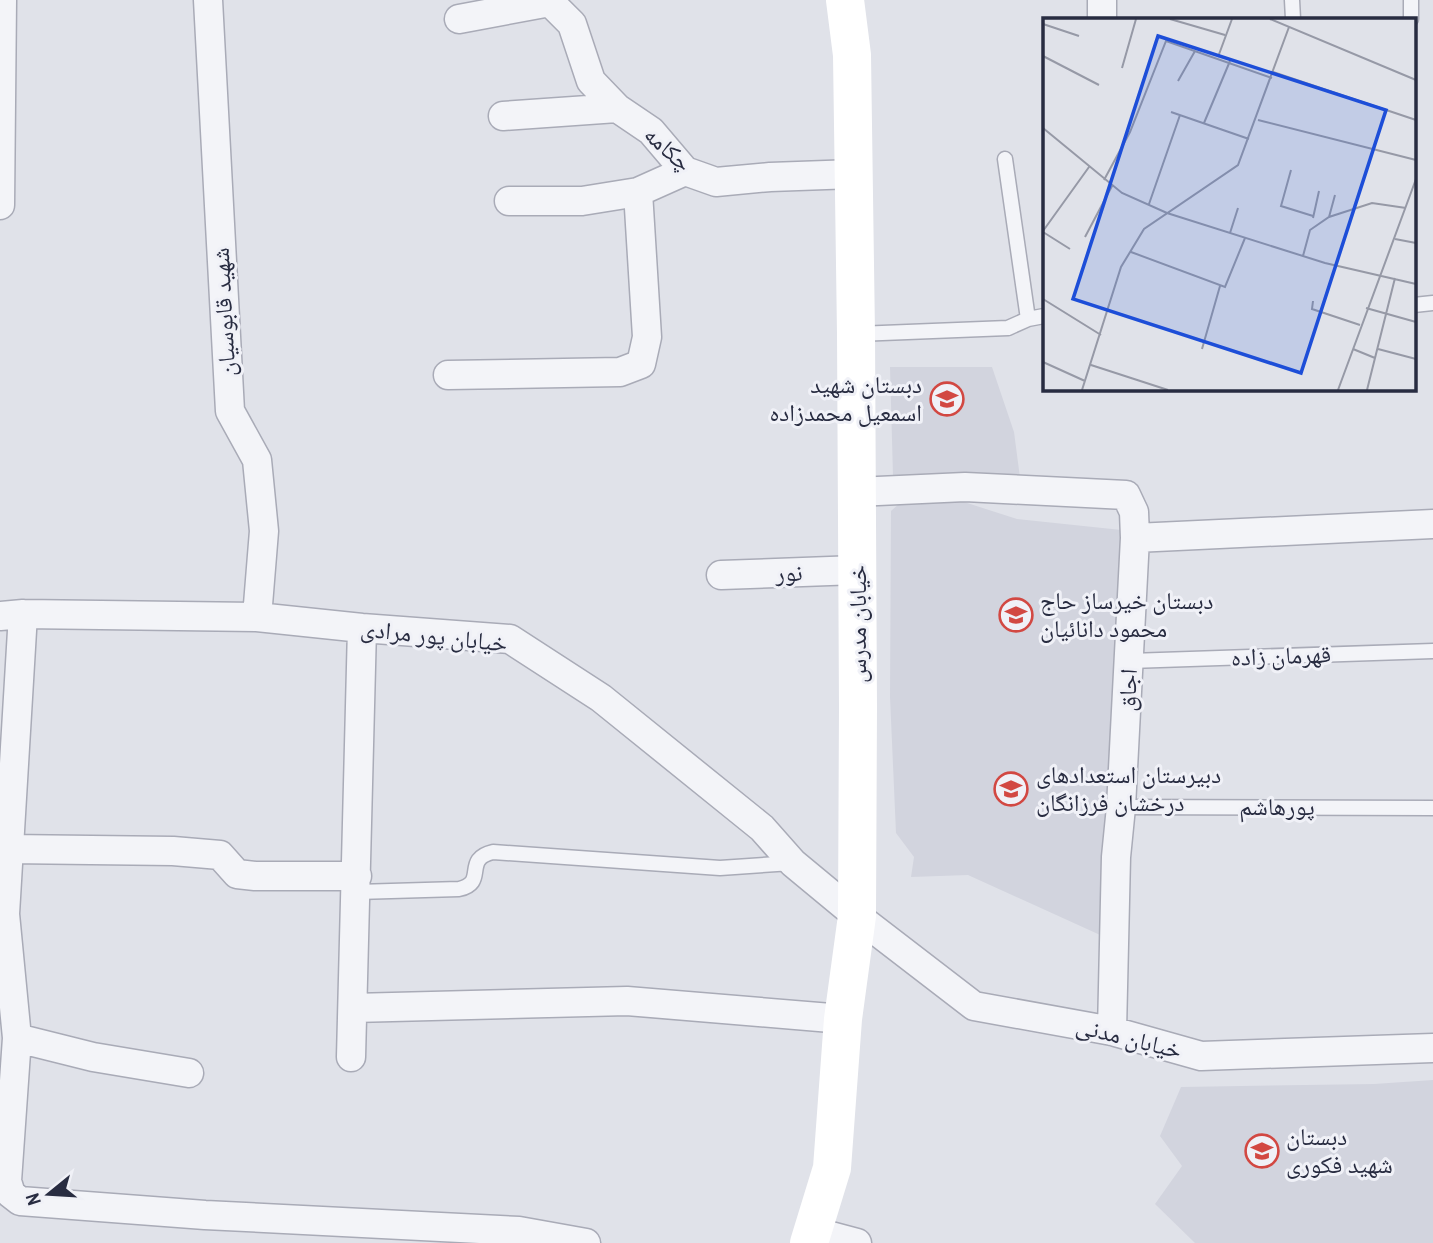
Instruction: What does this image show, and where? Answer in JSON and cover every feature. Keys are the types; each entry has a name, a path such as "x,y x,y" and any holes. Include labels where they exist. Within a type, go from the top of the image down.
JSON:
{"main road":[{"name":"خیابان مدرس","path":"811,1237 831,1168 843,1018 857,916 854,174 852,55 845,0"}],"street":[{"path":"0,205 2,0"},
{"name":"شهید قابوسیان","path":"208,0 230,411 257,460 264,531 257,617"},
{"path":"1102,0 1102,18"},
{"path":"458,19 549,1"},
{"name":"چکامه","path":"549,1 572,24 591,80 617,108 650,131 685,171 716,182 854,174"},
{"path":"503,116 617,108"},
{"path":"509,201 582,201 638,192 685,171"},
{"path":"448,375 620,372 641,364 647,337 638,192"},
{"name":"اجاق","path":"856,492 965,486 1126,495 1134,512 1135,538 1130,661 1116,857 1112,1031"},
{"path":"1135,538 1433,524"},
{"name":"نور","path":"721,575 857,570"},
{"path":"12,615 9,849 3,914 17,1038 7,1181 11,1194 20,1201 192,1214 519,1231 586,1243"},
{"name":"خیابان پور مرادی","path":"12,615 257,617 510,639 601,698 762,828 793,863 857,916"},
{"path":"351,1057 362,628"},
{"path":"9,849 173,851 220,855 237,874 357,884"},
{"name":"خیابان مدنی","path":"857,916 974,1006 1112,1031 1201,1056 1433,1048"},
{"path":"353,1008 626,1001 843,1018"},
{"path":"17,1038 93,1057 190,1073"},
{"path":"811,1237 857,1243"}],"lane":[{"path":"1292,0 1293,18"},
{"path":"1411,0 1411,18"},
{"path":"1005,159 1028,319"},
{"path":"856,334 1008,328 1028,319 1043,316"},
{"name":"قهرمان زاده","path":"1130,661 1433,651"},
{"name":"پورهاشم","path":"1121,807 1433,808"},
{"path":"357,884 468,887 474,879 476,862 483,854 493,852 720,868 793,863"}],"shaded area":[{"name":"دبستان شهید اسمعیل محمدزاده","path":"890,367 992,367 1014,432 1022,493 982,475 893,476"},
{"path":"901,502 964,502 1017,519 1150,533 1120,944 968,875 911,877 914,857 896,833 890,697 891,511"},
{"name":"دبستان شهید فکوری","path":"1433,1080 1433,1243 1195,1243 1155,1204 1182,1166 1160,1136 1181,1087 1374,1084"}],"place":[{"name":"دبستان شهید اسمعیل محمدزاده","path":"947,399"},
{"name":"دبستان خیرساز حاج محمود دانائیان","path":"1016,615"},
{"name":"دبیرستان استعدادهای درخشان فرزانگان","path":"1011,789"},
{"name":"دبستان شهید فکوری","path":"1262,1151"}]}
